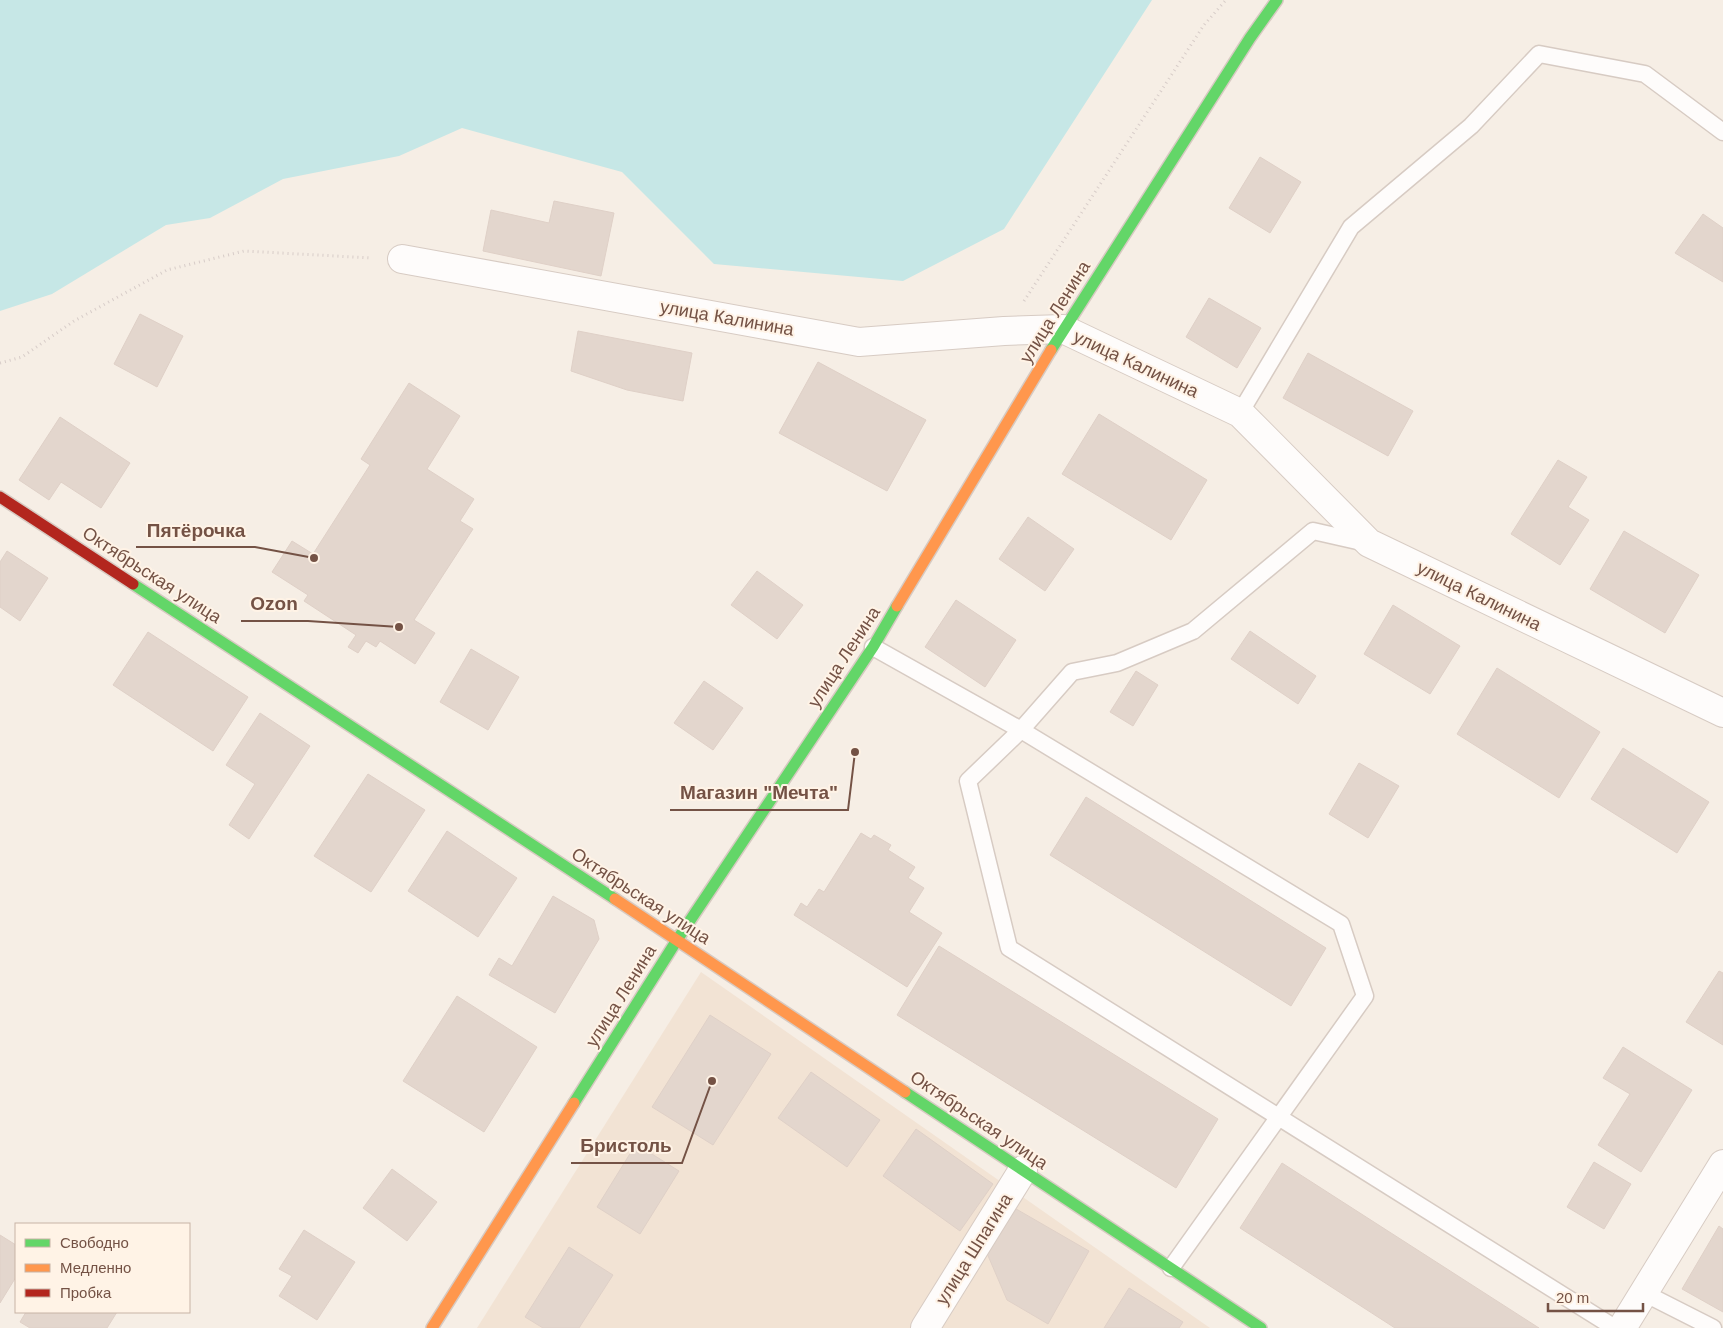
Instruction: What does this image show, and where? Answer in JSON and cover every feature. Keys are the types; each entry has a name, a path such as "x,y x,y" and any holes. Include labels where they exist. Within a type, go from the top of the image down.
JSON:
{"street":[{"name":"улица Ленина","path":"432,1328 677,940 873,647 1063,329 1245,46 1277,0"},
{"name":"улица Калинина","path":"402,259 859,342 1004,331 1063,329 1240,413 1369,544 1723,713"},
{"name":"Октябрьская улица","path":"0,497 677,940 1261,1328"},
{"path":"1622,1328 1723,1164"},
{"name":"улица Шпагина","path":"925,1328 1023,1170"}],"lane":[{"path":"1240,413 1351,227 1471,126 1539,54 1645,74 1723,132"},
{"path":"1369,544 1313,531 1193,631 1117,663 1072,672 1021,730 968,781 1009,948 1615,1328"},
{"path":"873,647 1021,730 1341,924 1365,996 1171,1268"},
{"path":"1644,1292 1713,1328"}],"path":[{"path":"1004,331 1204,25 1226,0"},
{"path":"0,363 22,357 74,320 167,270 244,252 402,259"}],"shaded area":[{"path":"701,972 1210,1328 477,1328"}],"water":[{"path":"0,0 1152,0 1004,229 903,281 714,264 622,172 462,128 399,156 283,179 210,218 166,225 52,294 0,311"}],"building":[{"path":"1260,157 1301,182 1270,233 1229,208"},
{"path":"554,201 614,213 601,276 483,251 491,210 549,223"},
{"path":"1703,214 1723,228 1723,282 1675,253"},
{"path":"1209,298 1261,328 1237,368 1186,337"},
{"path":"140,314 183,336 157,387 114,364"},
{"path":"578,331 692,353 683,401 627,390 571,371"},
{"path":"1308,353 1413,411 1388,456 1283,398"},
{"path":"818,362 926,420 887,491 779,433"},
{"path":"409,383 460,416 427,469 474,499 460,521 473,529 414,620 435,633 415,664 380,641 376,647 366,641 358,653 348,647 356,635 304,601 308,595 272,572 292,541 313,554 370,465 361,459"},
{"path":"1099,414 1207,480 1171,540 1062,474"},
{"path":"60,417 130,463 101,508 61,482 49,500 19,480"},
{"path":"1558,460 1587,477 1568,507 1589,520 1560,565 1511,534"},
{"path":"1028,517 1074,549 1045,591 999,559"},
{"path":"1624,531 1699,575 1665,633 1590,589"},
{"path":"7,551 48,578 20,621 0,607 0,562"},
{"path":"757,571 803,605 777,639 731,605"},
{"path":"956,600 1016,640 985,687 925,647"},
{"path":"1393,605 1460,646 1430,694 1364,654"},
{"path":"1250,631 1316,676 1298,704 1231,659"},
{"path":"148,632 248,697 213,751 113,685"},
{"path":"471,649 519,677 488,730 440,702"},
{"path":"1497,668 1600,732 1559,798 1457,734"},
{"path":"1136,671 1158,685 1133,726 1110,712"},
{"path":"704,681 743,708 713,750 674,723"},
{"path":"260,713 310,746 249,839 229,825 255,784 226,765"},
{"path":"1623,748 1709,802 1677,853 1591,799"},
{"path":"1359,763 1399,786 1368,838 1329,814"},
{"path":"368,774 425,810 371,892 314,856"},
{"path":"1086,797 1326,948 1291,1006 1050,855"},
{"path":"447,831 517,878 478,937 408,891"},
{"path":"861,833 871,839 874,835 891,845 888,850 915,867 908,878 924,888 909,912 942,933 907,987 794,915 801,903 807,907 819,889 824,892"},
{"path":"553,896 594,920 599,939 555,1013 489,975 499,958 512,966"},
{"path":"939,946 1218,1119 1176,1188 897,1015"},
{"path":"1719,971 1723,973 1723,1045 1686,1022"},
{"path":"457,996 537,1047 484,1132 403,1081"},
{"path":"710,1015 771,1054 713,1145 652,1107"},
{"path":"1623,1047 1692,1090 1641,1172 1598,1145 1630,1094 1603,1078"},
{"path":"811,1072 880,1120 847,1167 778,1118"},
{"path":"916,1129 993,1184 960,1231 883,1176"},
{"path":"636,1144 679,1171 640,1234 597,1207"},
{"path":"1594,1162 1631,1184 1604,1229 1567,1207"},
{"path":"1282,1163 1539,1328 1395,1328 1240,1228"},
{"path":"392,1169 437,1202 407,1241 363,1208"},
{"path":"1011,1206 1089,1251 1048,1324 1007,1300 986,1251"},
{"path":"1719,1226 1723,1229 1723,1312 1682,1289"},
{"path":"304,1230 355,1262 317,1320 279,1296 292,1276 279,1269"},
{"path":"0,1235 15,1244 15,1279 0,1303"},
{"path":"569,1247 613,1275 579,1328 543,1328 525,1317"},
{"path":"1129,1288 1183,1322 1179,1328 1104,1328"},
{"path":"25,1313 116,1313 107,1328 30,1328 20,1322"}],"traffic: fast":[{"path":"1051,350 1250,38 1277,0"},
{"path":"133,584 615,899"},
{"path":"574,1103 677,940 873,647 897,606"},
{"path":"905,1092 1261,1328"}],"traffic: slow":[{"path":"897,606 1051,350"},
{"path":"615,899 905,1092"},
{"path":"432,1328 574,1103"}],"traffic: jam":[{"path":"0,497 133,584"}],"place":[{"name":"Пятёрочка","path":"314,558"},
{"name":"Ozon","path":"399,627"},
{"name":"Магазин \"Мечта\"","path":"855,752"},
{"name":"Бристоль","path":"712,1081"}]}
